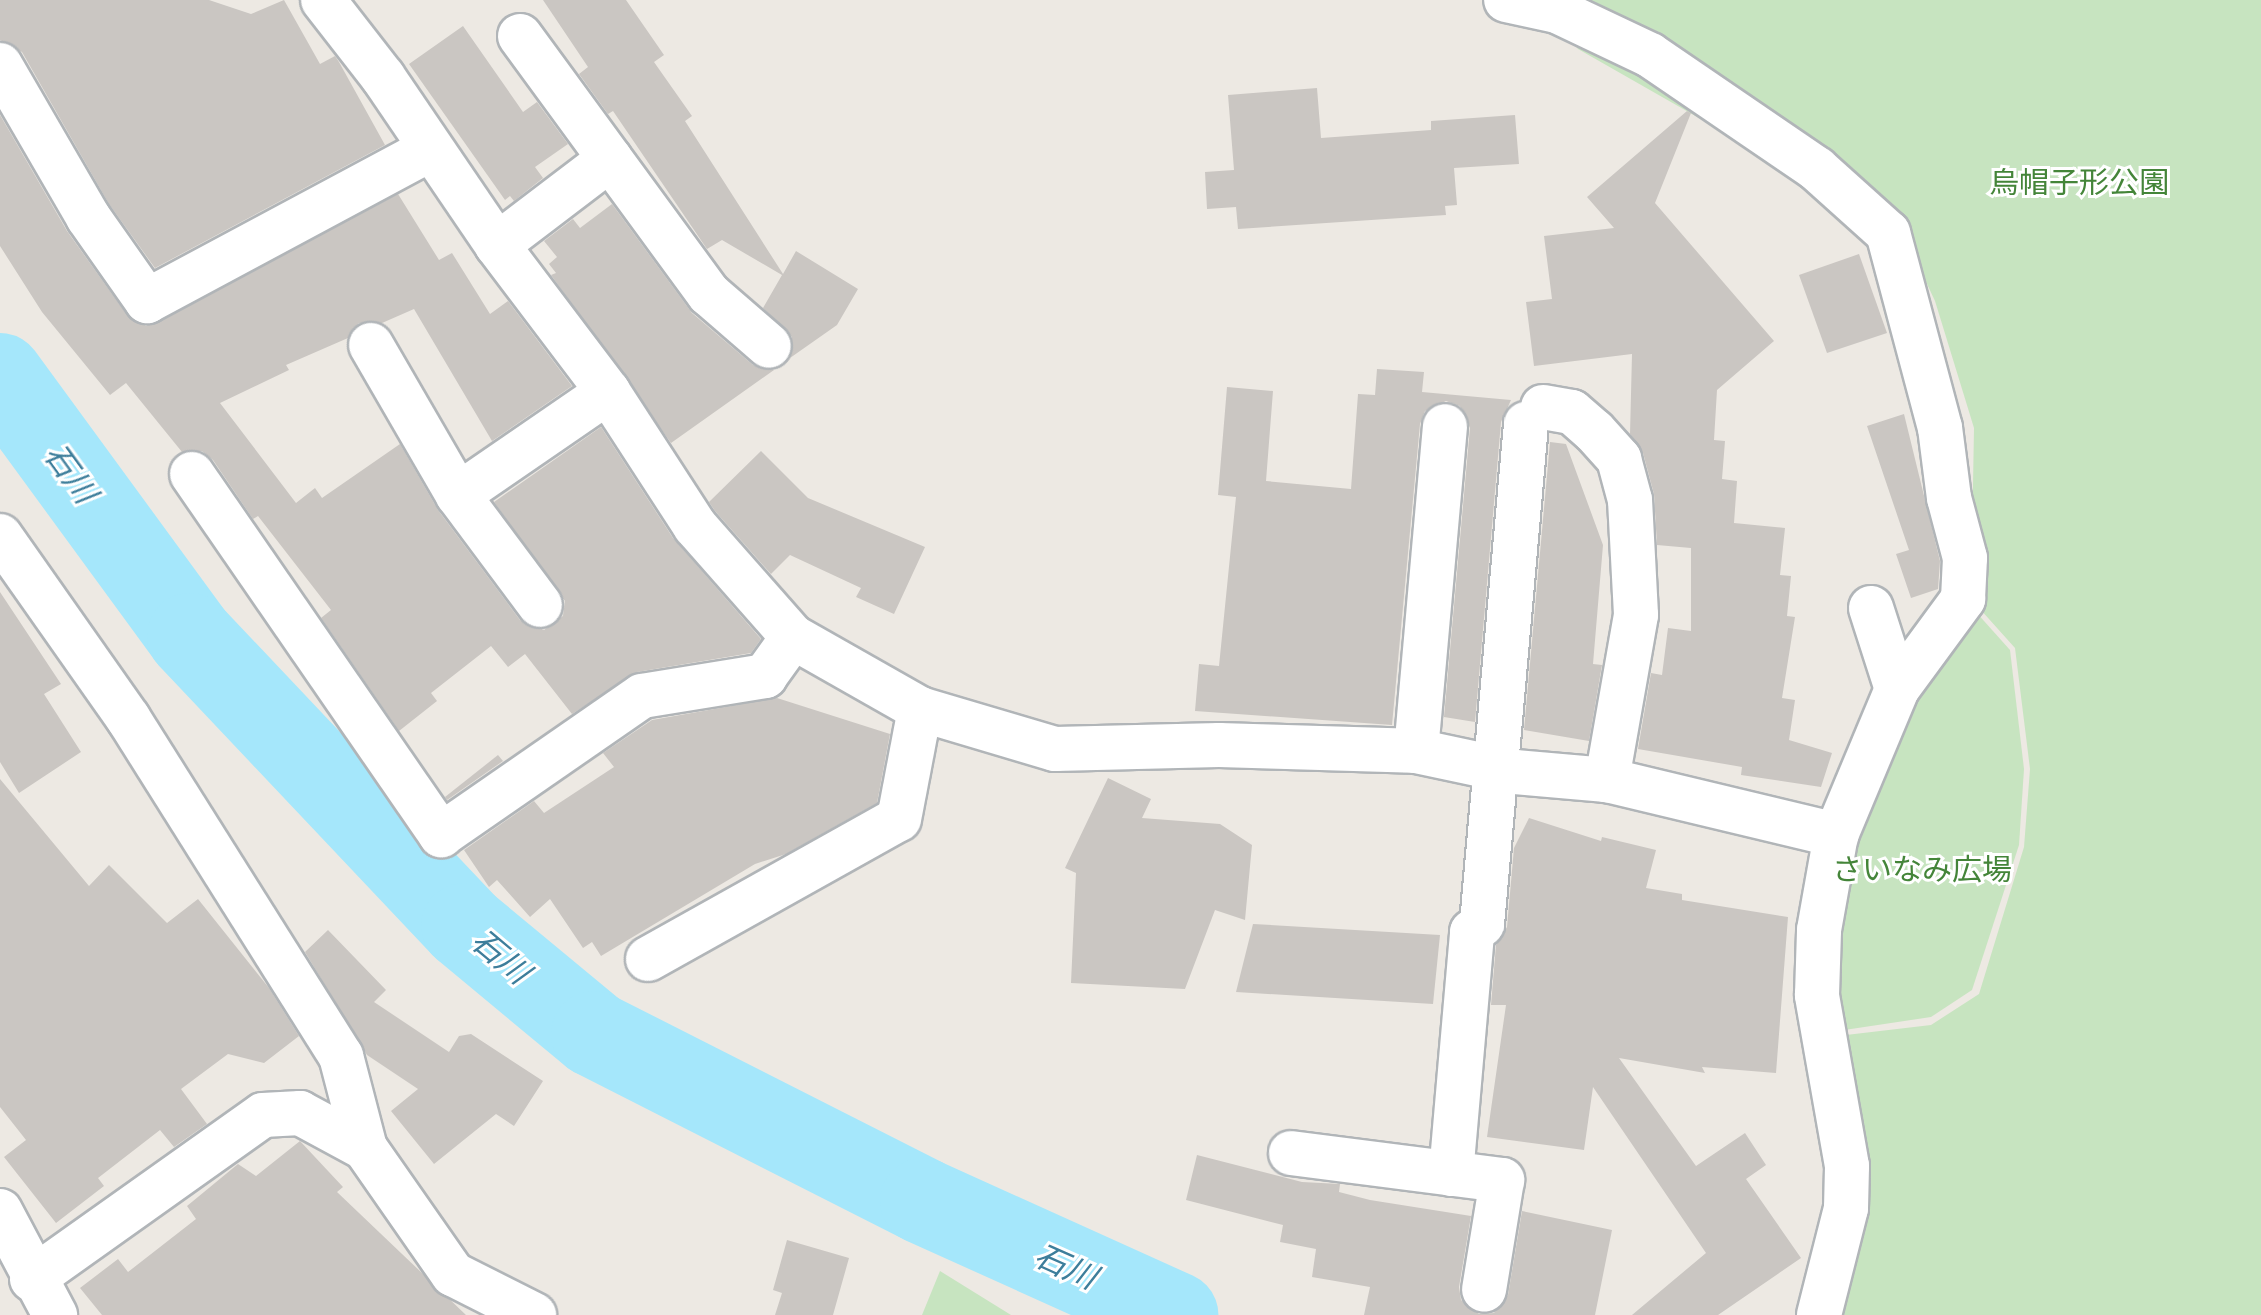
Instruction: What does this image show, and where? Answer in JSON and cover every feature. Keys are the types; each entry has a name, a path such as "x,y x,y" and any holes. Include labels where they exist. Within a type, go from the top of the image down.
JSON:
{"street":[{"path":"323,0 383,77 497,245 608,392 695,526 793,637 920,709 1055,749 1219,745 1416,751 1494,763 1515,772 1607,780 1836,835"},
{"path":"1506,0 1557,11 1650,55 1817,169 1888,233 1940,428 1949,498 1965,558 1963,599 1897,689 1836,835 1819,930 1817,995 1847,1166 1846,1208 1819,1315"},
{"path":"520,36 709,294 769,346"},
{"path":"0,65 88,217 147,301 430,149"},
{"path":"497,245 610,159"},
{"path":"371,345 458,495 540,605"},
{"path":"458,495 608,392"},
{"path":"1451,1174 1472,932 1482,924 1494,763 1535,416 1572,412 1594,431 1619,459 1630,500 1636,615 1607,780"},
{"path":"1416,751 1445,426"},
{"path":"192,474 441,835 642,696 765,676 793,637"},
{"path":"0,536 128,718 341,1056 365,1148 453,1274 534,1315"},
{"path":"1871,608 1897,689"},
{"path":"648,959 899,819 920,709"},
{"path":"0,1211 44,1297 263,1115 300,1113 365,1148"},
{"path":"1291,1153 1502,1180 1484,1290"}],"green space":[{"name":"烏帽子形公園","path":"1522,0 2261,0 2261,1315 1840,1315 1829,1037 1931,1025 1979,994 2024,847 2030,769 2015,648 1971,599 1974,428 1935,301 1904,235 1578,49 1541,6"},
{"name":"さいなみ広場","path":"1967,602 2010,650 2024,769 2019,845 1972,990 1931,1017 1831,1032 1841,843"},
{"path":"940,1271 1011,1315 922,1315"}],"building":[{"path":"0,0 209,0 251,14 284,0 320,64 335,56 385,145 155,268 109,204 22,52 0,40"},
{"path":"543,0 626,0 664,55 654,62 692,116 685,121 783,274 796,251 858,289 837,325 790,358 792,337 763,308 782,275 722,240 707,249 613,111 608,114 579,74 588,67"},
{"path":"463,26 523,112 537,102 568,144 535,167 543,178 514,201 510,196 505,200 409,64"},
{"path":"1317,88 1321,138 1431,130 1431,121 1515,115 1519,164 1454,168 1457,205 1445,206 1446,215 1238,229 1236,207 1207,209 1205,172 1234,170 1228,95"},
{"path":"1687,111 1691,113 1655,203 1774,341 1717,390 1714,440 1725,441 1722,479 1737,481 1734,523 1785,528 1780,575 1791,576 1787,616 1795,617 1782,698 1795,700 1789,740 1832,753 1821,787 1741,775 1742,767 1638,749 1651,673 1662,675 1668,628 1691,631 1691,548 1657,545 1654,494 1643,453 1630,434 1632,354 1534,366 1526,302 1552,299 1544,236 1614,228 1587,197"},
{"path":"0,115 67,231 127,315 146,326 398,194 439,260 452,253 490,314 508,301 572,386 492,441 414,309 382,323 359,323 348,338 286,365 289,370 220,403 296,503 315,488 322,498 400,444 438,510 520,620 544,630 563,616 565,601 494,502 601,427 673,538 761,639 751,653 637,672 572,714 525,654 508,667 491,646 431,693 437,701 399,731 321,618 331,610 258,516 253,519 213,460 202,451 182,452 126,383 110,395 42,312 0,246"},
{"path":"612,204 692,313 753,365 774,370 671,443 551,275 556,273 549,264 557,257 544,241 573,219 580,228"},
{"path":"1859,254 1887,333 1827,353 1799,275"},
{"path":"1377,369 1424,372 1422,392 1511,400 1501,422 1475,722 1444,717 1470,428 1460,406 1446,401 1425,411 1420,424 1392,725 1195,711 1199,664 1219,666 1236,497 1218,495 1227,387 1273,391 1266,481 1351,489 1358,394 1375,395"},
{"path":"1904,414 1940,561 1938,589 1911,598 1896,554 1909,550 1867,426"},
{"path":"1550,442 1566,444 1603,545 1593,664 1602,665 1589,741 1524,730"},
{"path":"761,451 808,498 925,547 894,614 856,597 861,588 790,555 771,574 715,511 709,502"},
{"path":"0,592 61,684 44,694 81,752 19,793 0,762"},
{"path":"777,698 890,734 877,803 786,854 755,864 601,956 592,942 583,948 550,899 530,917 497,880 489,887 464,850 534,801 544,813 614,767 603,753 652,720"},
{"path":"498,755 503,761 447,800 445,797"},
{"path":"1108,778 1151,799 1142,818 1220,824 1252,845 1245,920 1215,910 1185,989 1071,983 1076,873 1065,868"},
{"path":"0,779 89,886 109,865 167,923 198,899 269,988 299,1036 264,1063 228,1054 181,1089 207,1124 174,1147 160,1130 98,1178 104,1186 56,1223 4,1157 26,1140 0,1107"},
{"path":"1529,818 1601,841 1602,837 1656,850 1646,888 1682,894 1682,900 1788,917 1776,1073 1702,1067 1705,1073 1619,1058 1696,1166 1745,1133 1766,1165 1746,1179 1801,1258 1718,1315 1632,1315 1706,1253 1593,1087 1584,1150 1487,1137 1506,1005 1491,1005 1496,945 1507,927 1514,848"},
{"path":"1253,924 1440,935 1433,1004 1236,992"},
{"path":"328,930 386,990 374,1002 449,1052 459,1036 471,1034 543,1081 514,1126 496,1114 434,1164 391,1111 418,1089 367,1055 305,952"},
{"path":"300,1141 343,1187 337,1192 466,1315 102,1315 80,1288 118,1259 128,1272 196,1219 187,1206 238,1164 256,1176"},
{"path":"1197,1155 1302,1182 1340,1184 1339,1192 1370,1200 1471,1216 1459,1287 1461,1300 1479,1314 1494,1313 1508,1295 1522,1211 1612,1230 1595,1315 1364,1315 1370,1287 1312,1277 1316,1249 1280,1242 1283,1225 1186,1200"},
{"path":"787,1240 849,1258 833,1315 775,1315 782,1293 773,1290"}],"waterway":[{"name":"石川","path":"0,376 190,636 464,926 594,1034 923,1201 1176,1315"}]}
